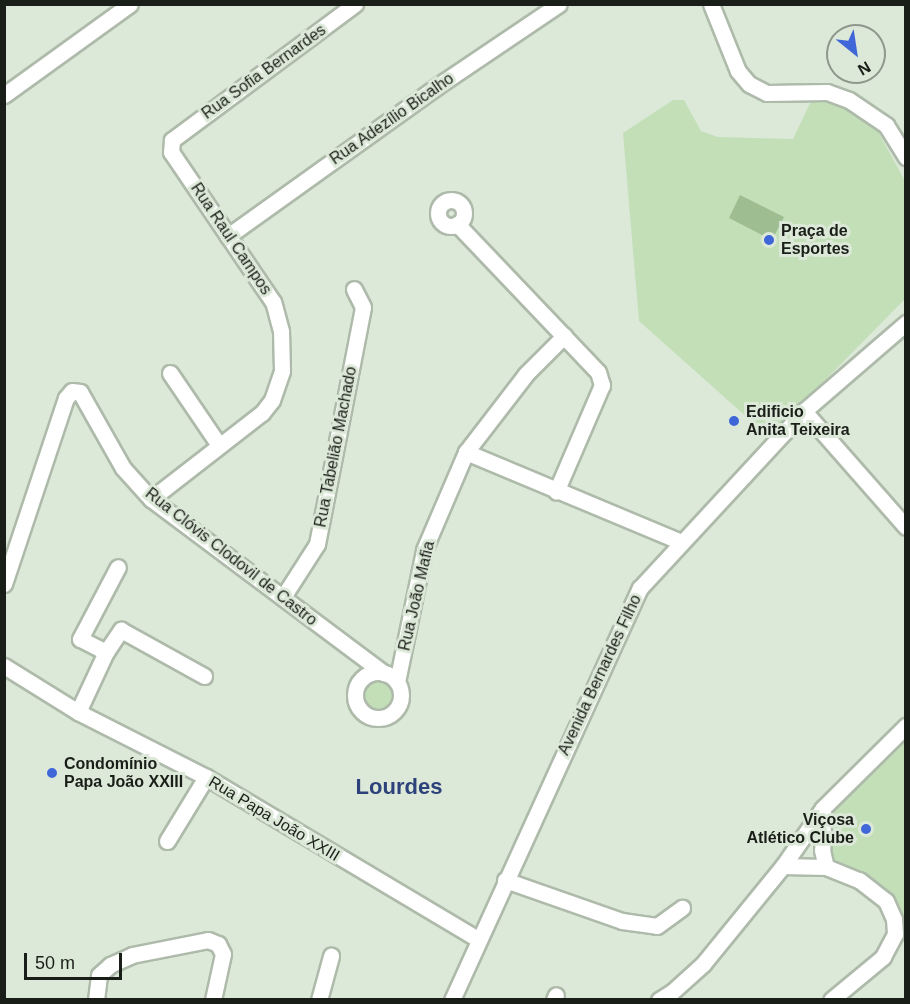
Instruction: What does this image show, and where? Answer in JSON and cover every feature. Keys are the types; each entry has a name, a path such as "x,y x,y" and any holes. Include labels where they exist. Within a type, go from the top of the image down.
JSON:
{"street":[{"path":"4,94 129,4"},
{"name":"Rua Sofia Bernardes","path":"172,140 356,4"},
{"name":"Rua Adezílio Bicalho","path":"228,236 436,87 559,4"},
{"path":"711,4 738,71 749,84 767,93 827,92 849,100 886,125 906,157"},
{"name":"Rua Raul Campos","path":"151,500 267,407 277,387 282,358 281,331 273,302 171,152 172,140"},
{"path":"457,224 598,372 602,385 556,492"},
{"name":"Rua Tabelião Machado","path":"282,597 317,544 363,307 354,289"},
{"name":"Avenida Bernardes Filho","path":"452,999 640,588 804,411 906,323"},
{"name":"Rua João Mafia","path":"397,682 424,550 466,452 526,375 564,336"},
{"path":"170,373 219,445"},
{"name":"Rua Clóvis Clodovil de Castro","path":"4,584 66,398 72,391 80,392 123,468 151,500 384,673"},
{"path":"804,411 906,527"},
{"path":"466,452 556,492 681,542"},
{"path":"105,652 80,639 118,567"},
{"path":"78,712 105,652 121,630 204,676"},
{"name":"Rua Papa João XXIII","path":"5,668 78,712 206,777 479,940"},
{"path":"384,673 397,682 400,698 393,712 379,718 364,714 356,701 357,686 368,675 384,673"},
{"path":"659,999 672,992 703,964 783,866 823,808 906,726"},
{"path":"166,842 206,777"},
{"path":"823,808 822,850 826,867"},
{"path":"783,866 826,867 859,880 875,890 886,901 894,919 895,933 883,957 831,999"},
{"path":"505,880 622,921 657,926 682,908"},
{"path":"96,999 99,975 110,965 132,955 208,940 218,944 223,954 213,999"},
{"path":"319,999 331,956"}],"shaded area":[{"name":"Praça de Esportes","path":"813,97 827,97 875,126 905,181 905,299 769,437 639,321 623,133 673,100 684,100 701,131 718,137 793,139"},
{"path":"740,195 784,217 772,240 729,218"},
{"path":"377,679 389,684 394,696 389,708 377,713 365,708 360,696 365,684"},
{"name":"Viçosa Atlético Clube","path":"905,732 905,915 899,917 862,876 833,861 826,850 828,818"}],"place":[{"name":"Praça de Esportes","path":"769,240"},
{"name":"Edificio Anita Teixeira","path":"734,421"},
{"name":"Condomínio Papa João XXIII","path":"52,773"},
{"name":"Viçosa Atlético Clube","path":"866,829"}],"district":[{"name":"Lourdes","path":"399,787"}]}
